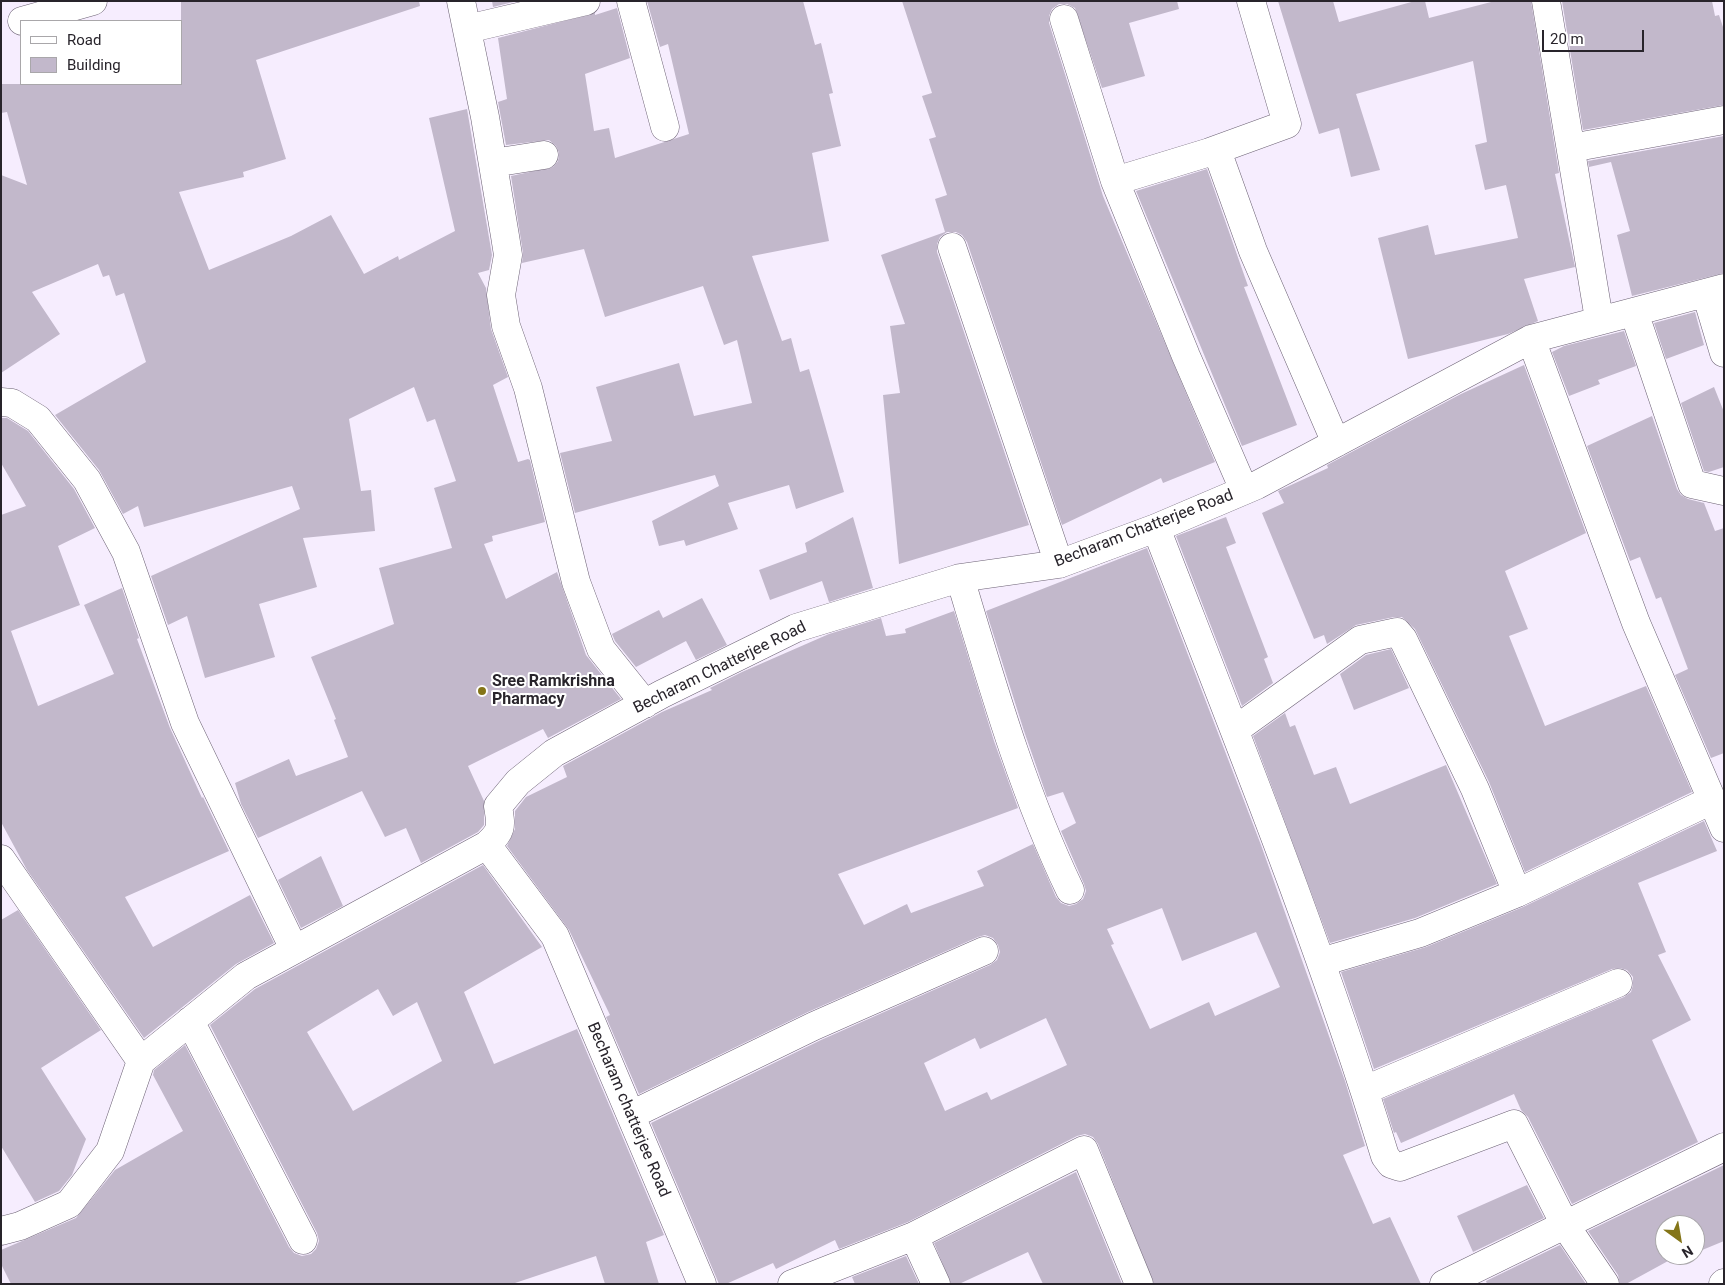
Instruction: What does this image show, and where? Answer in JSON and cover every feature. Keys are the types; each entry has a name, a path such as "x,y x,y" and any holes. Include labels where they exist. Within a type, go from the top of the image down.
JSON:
{"street":[{"path":"26,20 93,1"},
{"path":"461,1 493,163 508,255 500,295 506,326 533,406 576,582 588,618 601,649 646,704"},
{"path":"468,29 586,1"},
{"path":"631,1 665,127"},
{"path":"1115,181 1210,152 1287,124 1251,1"},
{"path":"1546,1 1599,319"},
{"path":"1064,20 1115,181 1186,356 1244,490"},
{"path":"1,28 20,22"},
{"path":"1571,148 1724,120"},
{"path":"1210,152 1220,159 1226,172 1253,251 1336,443"},
{"path":"493,163 544,155"},
{"path":"952,246 1059,564"},
{"path":"1715,290 1724,353"},
{"name":"Becharam Chatterjee Road","path":"488,845 500,834 501,823 498,806 518,782 554,753 662,694 796,628 960,578 1059,564 1156,528 1244,490 1531,339 1599,319 1634,312 1715,290"},
{"path":"1634,312 1692,484 1724,491"},
{"path":"1531,339 1636,623 1724,828"},
{"path":"1,402 12,403 38,419 87,480 126,552 186,722 294,949"},
{"path":"1156,528 1321,962 1365,1090 1385,1156 1391,1164 1400,1167 1514,1124 1564,1225 1605,1284"},
{"path":"960,578 1000,712 1044,836 1070,890"},
{"path":"1234,730 1360,640 1397,632 1403,639 1475,789 1517,894"},
{"path":"1321,962 1420,933 1517,894 1712,800"},
{"path":"1,1231 20,1226 69,1204 110,1151 141,1061 246,976 488,845"},
{"name":"Becharam chatterjee Road","path":"488,845 555,936 702,1284"},
{"path":"1,859 141,1061"},
{"path":"631,1115 814,1026 984,950"},
{"path":"1365,1090 1618,983"},
{"path":"190,1021 303,1240"},
{"path":"1444,1284 1724,1147"},
{"path":"792,1284 914,1236 1084,1150 1139,1284"},
{"path":"914,1236 936,1284"}],"building":[{"path":"181,1 419,1 420,6 256,60 286,159 243,172 244,177 179,192 209,270 291,236 331,215 364,274 398,256 399,260 455,231 429,118 467,109 492,255 489,270 478,273 486,288 491,329 508,377 493,385 518,462 530,460 545,522 492,536 493,541 484,544 506,599 557,572 586,655 621,699 548,738 543,729 468,766 484,801 484,825 478,832 421,863 406,828 385,837 362,791 258,838 241,804 235,783 289,759 296,776 348,757 334,720 336,719 311,657 394,624 379,568 452,548 434,488 456,481 435,419 427,422 414,387 349,419 361,491 371,490 375,531 303,538 317,587 259,604 275,657 205,678 187,616 168,625 151,576 300,509 292,486 144,527 138,506 123,514 99,470 55,415 146,362 124,293 116,296 109,275 103,277 98,264 32,292 60,334 1,373 1,175 27,185 7,112 1,113 1,84 182,85"},
{"path":"492,1 517,1 493,7"},
{"path":"647,1 803,1 815,45 821,43 833,93 829,94 841,146 812,153 829,241 752,256 782,341 791,338 800,372 809,369 844,492 796,509 789,485 728,503 738,529 686,546 684,540 659,546 652,521 719,486 715,475 575,513 560,453 612,441 596,387 679,363 694,416 752,403 737,340 724,345 703,286 605,317 584,249 522,263 523,253 511,176 553,167 558,161 559,153 556,146 549,140 506,145 498,102 507,99 498,38 617,8 630,58 585,74 594,131 609,128 615,158 689,134 668,44 660,47"},
{"path":"902,1 1177,1 1179,9 1129,23 1145,76 1102,88 1075,8 1067,4 1059,4 1052,9 1049,23 1103,196 1215,462 1163,483 1161,478 1062,525 967,242 962,235 956,232 947,232 940,237 937,244 937,252 1029,525 899,564 883,395 900,393 890,326 905,324 881,255 945,232 935,199 947,195 929,139 936,137 922,96 932,93"},
{"path":"1278,1 1333,1 1339,22 1415,1 1425,1 1429,18 1495,1 1531,1 1559,173 1555,174 1575,267 1524,279 1538,321 1508,334 1408,359 1378,238 1428,225 1435,255 1518,238 1506,185 1485,190 1475,145 1487,142 1473,61 1356,94 1380,170 1351,177 1339,128 1319,134"},
{"path":"1562,1 1712,1 1715,16 1719,15 1724,30 1724,105 1583,130"},
{"path":"1724,136 1724,273 1632,296 1617,235 1630,231 1611,162 1589,167 1588,161"},
{"path":"1207,169 1248,286 1244,287 1297,425 1242,446 1136,191"},
{"path":"1695,312 1704,345 1666,359 1654,323"},
{"path":"1624,331 1636,366 1598,380 1600,384 1569,396 1552,352 1564,346"},
{"path":"1524,365 1586,533 1505,571 1528,629 1509,636 1545,726 1646,686 1692,792 1525,872 1489,782 1415,629 1402,617 1394,617 1356,625 1327,644 1324,635 1314,639 1262,513 1284,503 1278,491 1328,468 1327,465 1461,394"},
{"path":"1714,387 1724,412 1724,467 1709,472 1704,471 1681,403"},
{"path":"1652,416 1677,489 1681,495 1688,499 1704,503 1715,531 1724,528 1724,753 1711,758 1675,675 1688,669 1661,597 1656,599 1640,557 1630,561 1587,446"},
{"path":"1,418 7,418 28,431 74,489 95,528 58,546 80,605 11,631 38,706 114,674 84,605 122,588 139,638 137,639 170,728 229,851 125,897 153,947 250,895 274,943 236,964 144,1038 27,870 1,822 1,515 26,506 1,463"},
{"path":"853,517 873,588 829,602 822,581 770,600 759,570 807,552 805,543"},
{"path":"1226,517 1236,543 1226,547 1268,657 1264,659 1273,683 1242,706 1176,536"},
{"path":"1147,548 1261,845 1345,1081 1365,1146 1343,1155 1373,1224 1390,1217 1421,1284 1154,1284 1098,1144 1093,1137 1085,1134 1077,1136 908,1222 839,1249 835,1240 776,1269 773,1263 726,1284 719,1284 651,1123 821,1040 990,965 997,960 1000,952 998,945 993,938 985,935 978,937 808,1012 639,1094 606,1017 610,1015 569,930 507,846 515,829 515,811 526,797 567,777 563,766 662,712 712,690 710,688 742,672 829,634 881,618 886,636 906,633 905,629 954,611 994,741 1018,808 838,874 864,925 907,904 911,913 984,886 977,871 1033,844 1056,897 1061,903 1069,906 1076,904 1083,899 1086,891 1061,831 1076,823 1063,792 1047,797 986,611","holes":["1162,908 1182,961 1256,932 1280,987 1215,1016 1209,1002 1150,1029 1111,945 1114,944 1107,929","1046,1018 1067,1065 991,1100 987,1092 945,1111 924,1063 975,1038 980,1049"]},
{"path":"702,598 727,645 696,660 686,641 636,667 615,641 612,634 659,610 663,618"},
{"path":"1391,649 1409,688 1354,710 1340,674 1366,655"},
{"path":"1285,713 1290,727 1295,725 1314,775 1336,767 1350,804 1446,765 1497,884 1415,918 1330,943 1253,736"},
{"path":"1704,821 1717,851 1638,883 1666,952 1658,955 1691,1020 1652,1040 1698,1142 1572,1204 1528,1117 1521,1110 1514,1094 1401,1143 1396,1132 1394,1133 1383,1099 1624,997 1631,992 1633,977 1627,970 1612,969 1374,1069 1341,972 1426,947 1523,907"},
{"path":"321,856 343,906 301,928 278,880"},
{"path":"483,865 542,947 464,992 494,1064 577,1029 664,1235 646,1242 659,1284 605,1284 596,1256 512,1284 11,1284 1,1264 1,1250 76,1218 115,1170 183,1131 153,1075 154,1070 185,1045 289,1247 294,1253 302,1256 311,1254 316,1249 319,1241 317,1233 210,1025 255,989","holes":["378,989 393,1016 417,1002 442,1061 353,1111 307,1032"]},
{"path":"18,910 101,1030 41,1068 86,1139 72,1175 59,1191 35,1202 1,1146 1,920"},
{"path":"1724,1165 1724,1241 1705,1249 1705,1215 1655,1215 1655,1265 1661,1265 1626,1284 1620,1284 1618,1275 1588,1231"},
{"path":"1076,1172 1122,1284 1043,1284 1028,1252 959,1284 951,1284 934,1243"},
{"path":"1527,1185 1544,1218 1473,1252 1457,1216"},
{"path":"1560,1245 1586,1284 1487,1284 1486,1281"},
{"path":"906,1256 919,1284 855,1284 852,1277"}],"place":[{"name":"Sree Ramkrishna Pharmacy","path":"482,691"}]}
